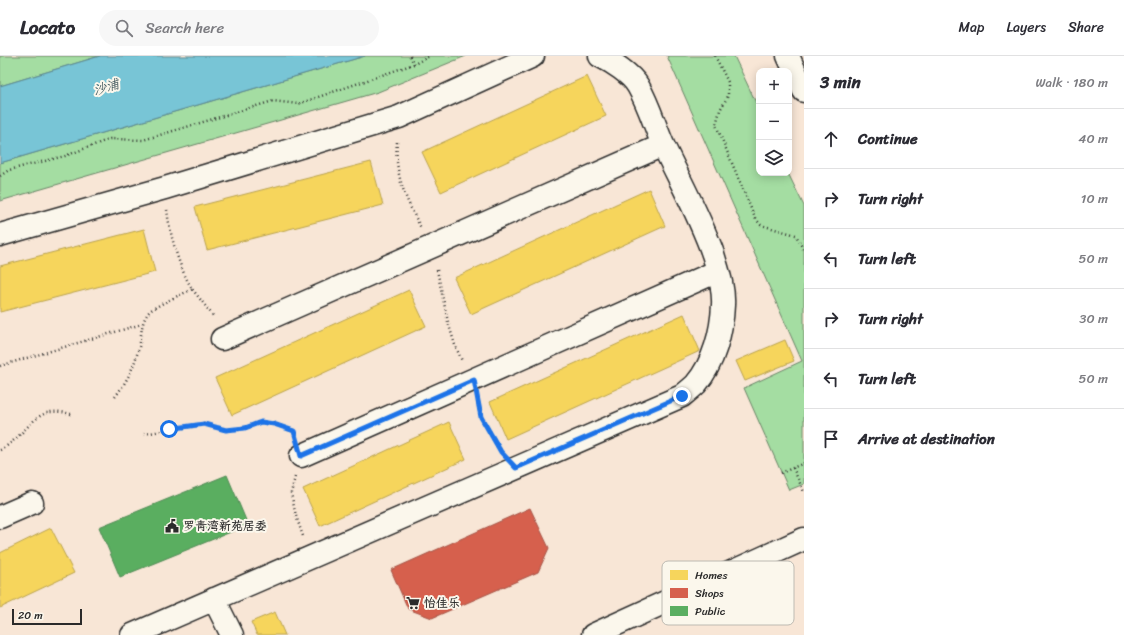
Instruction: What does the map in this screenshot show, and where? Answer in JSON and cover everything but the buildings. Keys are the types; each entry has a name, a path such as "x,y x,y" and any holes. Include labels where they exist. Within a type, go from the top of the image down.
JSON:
{"street":[{"path":"0,235 165,188 399,117 533,56"},
{"path":"132,635 682,396 696,384 707,368 716,346 723,304 722,283 705,232 663,146 637,85 623,70 600,56"},
{"path":"788,56 804,91"},
{"path":"226,338 663,146"},
{"path":"301,456 718,271"},
{"path":"0,517 32,502"},
{"path":"756,561 804,539"},
{"path":"214,599 232,635"},
{"path":"593,635 662,604"}],"path":[{"path":"410,56 414,64"},
{"path":"0,176 9,170 65,156 110,139 143,140 273,101 298,104 414,64 430,56"},
{"path":"715,56 728,82 728,96 720,110 716,125 755,218 761,225 796,235 804,251"},
{"path":"399,117 396,152 399,178 409,205 431,248 439,276 448,322 455,344 466,368 474,380 481,417 501,452 516,468"},
{"path":"165,188 168,223 178,258 192,289 226,338"},
{"path":"115,397 127,382 139,346 142,324 150,311 192,289"},
{"path":"0,366 142,324"},
{"path":"0,450 21,434 34,419 50,411 74,415"},
{"path":"144,434 204,424 226,430 245,428 261,422 274,424 294,431 301,456 291,493 296,516 311,557"},
{"path":"781,473 804,463"},
{"path":"793,468 804,492"}],"green space":[{"path":"0,56 100,56 0,86"},
{"path":"365,56 466,56 378,92 0,201 0,163"},
{"path":"667,56 734,56 756,103 756,176 789,176 804,206 804,484 789,490 744,388 802,361"}],"water":[{"name":"沙浦","path":"100,56 365,56 0,163 0,86"}],"place":[{"name":"罗青湾新苑居委","path":"172,526"},
{"name":"怡佳乐","path":"413,603"}],"route":[{"path":"169,429 204,424 226,430 245,428 261,422 274,424 294,431 301,456 474,380 481,417 501,452 516,468 682,396"}]}
